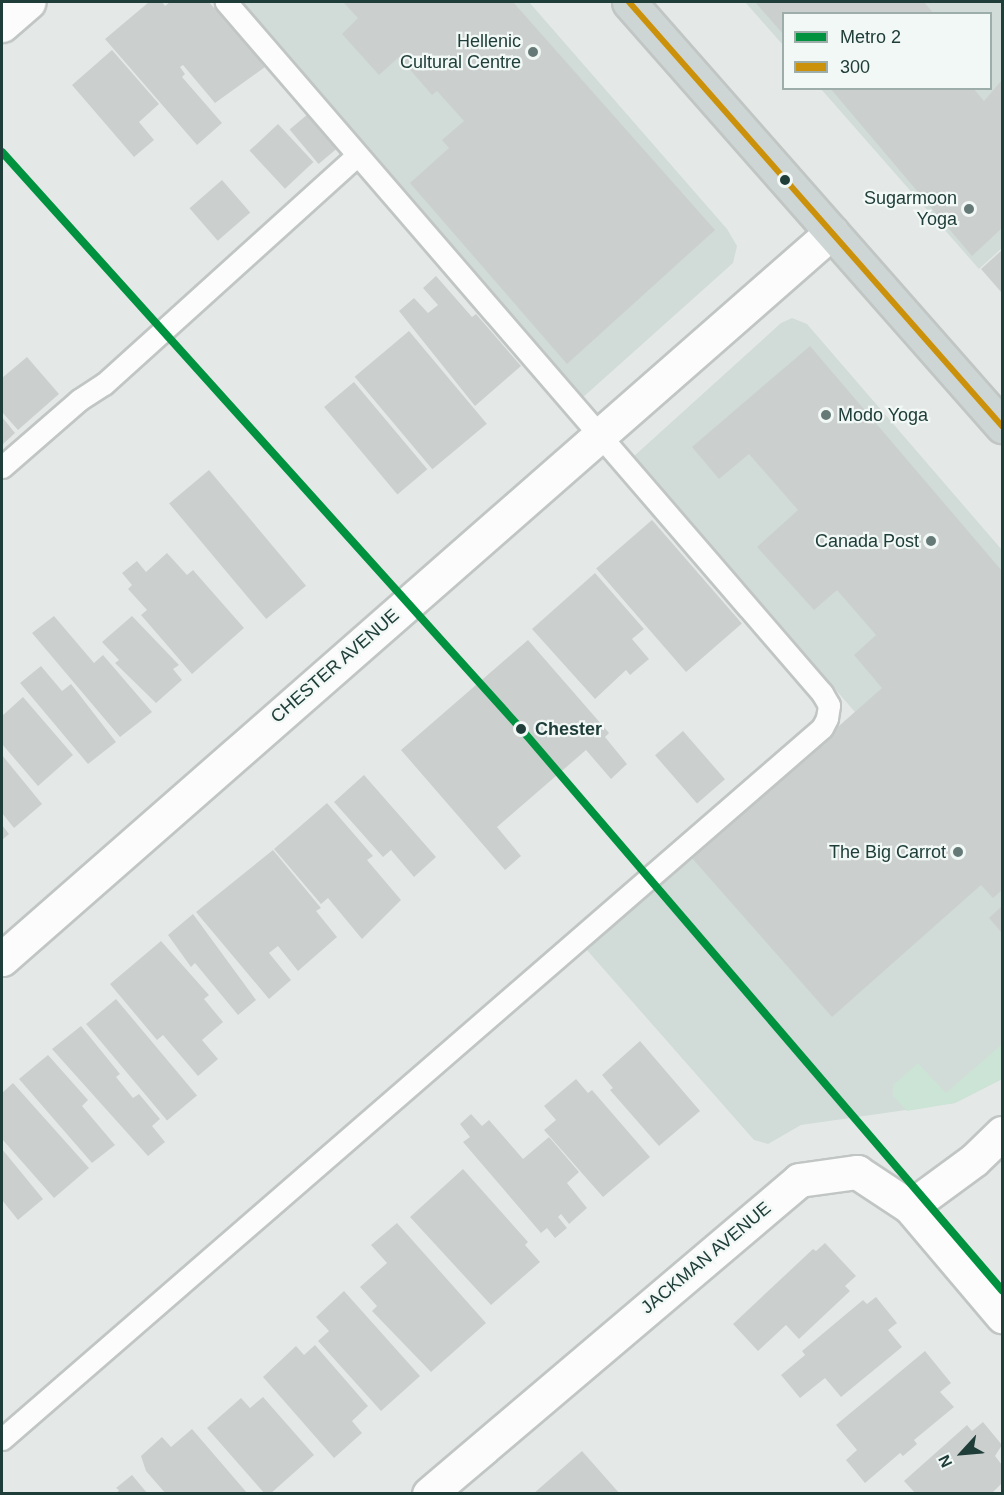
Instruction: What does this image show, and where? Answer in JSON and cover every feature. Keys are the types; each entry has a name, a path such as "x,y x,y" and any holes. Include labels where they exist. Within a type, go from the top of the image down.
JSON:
{"main road":[{"path":"629,2 1002,426"}],"street":[{"path":"2,25 28,2"},
{"name":"CHESTER AVENUE","path":"2,959 597,435 832,232"},
{"path":"910,1208 974,1160 1002,1133"},
{"name":"JACKMAN AVENUE","path":"429,1494 799,1180 857,1172 910,1208 1002,1316"}],"lane":[{"path":"2,1439 822,728 829,705 822,693 356,156 226,2"},
{"path":"2,467 79,400 104,384 356,156"}],"shaded area":[{"path":"237,2 529,2 727,229 737,246 733,263 581,399"},
{"path":"745,2 1002,2 1002,248 979,269 822,90 992,90 992,12 782,12 782,44"},
{"path":"792,318 807,324 1002,550 1002,1079 955,1103 801,1125 768,1144 754,1140 586,949 855,712 633,457 781,323"}],"green space":[{"path":"1002,1044 1002,1079 955,1103 907,1111 893,1096 893,1085 918,1063 946,1093"}],"building":[{"path":"149,2 162,2 165,6 170,2 209,2 265,67 215,103 183,65 180,67 185,74 182,77 222,123 197,145 105,39"},
{"path":"343,2 513,2 715,230 567,364 410,183 449,148 442,140 464,121 437,91 432,95 399,57 379,75 342,34 358,18"},
{"path":"755,2 924,2 932,12 782,12 782,33"},
{"path":"112,50 159,104 139,122 154,140 134,157 72,85"},
{"path":"1002,80 1002,228 972,256 832,90 975,90 984,101"},
{"path":"308,114 337,148 319,164 290,129"},
{"path":"278,124 313,162 285,189 249,151"},
{"path":"222,180 250,212 218,241 190,208"},
{"path":"1002,250 1002,293 981,269"},
{"path":"436,276 472,317 476,314 521,366 475,406 399,311 414,298 428,313 438,305 423,288"},
{"path":"409,331 487,424 432,469 355,377"},
{"path":"810,346 1002,571 1002,890 993,898 981,885 832,1017 691,857 882,688 854,655 876,635 837,590 814,610 757,547 798,510 749,454 719,479 692,447"},
{"path":"27,357 59,394 18,430 2,412 2,378"},
{"path":"354,382 427,469 397,494 324,407"},
{"path":"2,417 15,433 2,445"},
{"path":"209,470 306,586 266,619 169,503"},
{"path":"652,520 742,623 686,672 596,569"},
{"path":"167,553 187,575 193,570 244,628 192,674 141,615 147,610 128,589 132,585 122,573 137,561 146,572"},
{"path":"595,573 644,629 632,639 649,659 630,675 626,670 595,699 532,629"},
{"path":"54,616 94,663 103,655 152,712 120,737 32,633"},
{"path":"132,616 179,665 173,669 182,680 156,703 115,663 119,660 102,642"},
{"path":"528,640 609,733 605,737 627,764 611,779 586,750 497,827 521,856 505,870 401,750"},
{"path":"41,666 62,691 71,684 116,742 88,764 20,683"},
{"path":"23,697 73,755 38,786 2,744 2,716"},
{"path":"683,731 725,779 697,804 655,755"},
{"path":"2,755 42,804 14,828 2,813"},
{"path":"364,775 436,857 414,877 391,850 383,857 334,802"},
{"path":"327,803 373,856 367,860 401,900 362,939 328,898 321,904 274,849"},
{"path":"2,825 9,834 2,840"},
{"path":"273,850 321,908 316,911 337,937 298,971 278,946 269,953 291,980 269,999 196,912"},
{"path":"1002,906 1002,933 989,918"},
{"path":"193,914 256,1000 238,1015 195,963 191,967 168,935"},
{"path":"161,941 209,995 204,999 223,1022 202,1040 218,1059 198,1076 163,1035 157,1040 110,984"},
{"path":"116,999 197,1096 167,1121 86,1024"},
{"path":"81,1026 120,1074 116,1077 133,1098 139,1094 160,1119 152,1126 165,1142 148,1156 52,1049"},
{"path":"640,1041 700,1111 659,1146 610,1090 613,1088 602,1075"},
{"path":"48,1055 88,1100 82,1106 115,1145 92,1163 19,1079"},
{"path":"576,1079 588,1093 592,1090 650,1157 603,1197 544,1130 556,1120 544,1106"},
{"path":"13,1083 89,1168 54,1198 2,1139 2,1093"},
{"path":"471,1114 482,1126 489,1120 523,1159 549,1137 579,1172 567,1183 587,1208 569,1224 561,1214 558,1217 567,1228 555,1238 547,1228 541,1233 463,1142 470,1137 460,1124"},
{"path":"2,1149 43,1199 18,1220 2,1200"},
{"path":"463,1169 528,1242 525,1245 540,1262 491,1305 410,1217"},
{"path":"397,1223 486,1323 431,1372 372,1311 377,1306 360,1287 387,1263 371,1245"},
{"path":"825,1243 856,1276 845,1286 850,1291 799,1339 786,1325 758,1351 733,1324 813,1249 816,1251"},
{"path":"344,1291 420,1376 381,1411 318,1341 329,1331 316,1317"},
{"path":"876,1297 897,1323 888,1330 902,1347 841,1397 825,1378 800,1398 781,1375 805,1355 802,1351 863,1300 867,1304"},
{"path":"315,1345 368,1406 352,1421 362,1433 334,1458 263,1377 296,1346 304,1355"},
{"path":"925,1351 951,1383 940,1392 954,1407 914,1440 917,1444 903,1456 900,1453 865,1483 846,1460 857,1450 836,1425"},
{"path":"263,1397 314,1455 270,1494 265,1494 207,1428 241,1398 250,1408"},
{"path":"983,1422 1002,1445 995,1456 1002,1465 1002,1483 991,1494 916,1494 904,1481 967,1425 972,1431"},
{"path":"192,1429 248,1494 166,1494 146,1471 141,1456 162,1437 171,1447"},
{"path":"582,1451 620,1494 533,1494"},
{"path":"132,1475 148,1494 116,1494 119,1490 116,1488"}],"metro line":[{"name":"2","path":"2,152 522,730 1002,1290"}],"transit line":[{"name":"300","path":"629,2 1002,426"}],"place":[{"name":"Hellenic Cultural Centre","path":"533,52"},
{"name":"Sugarmoon Yoga","path":"969,209"},
{"name":"Modo Yoga","path":"826,415"},
{"name":"Canada Post","path":"931,541"},
{"name":"Chester","path":"521,729"},
{"name":"The Big Carrot","path":"958,852"}]}
